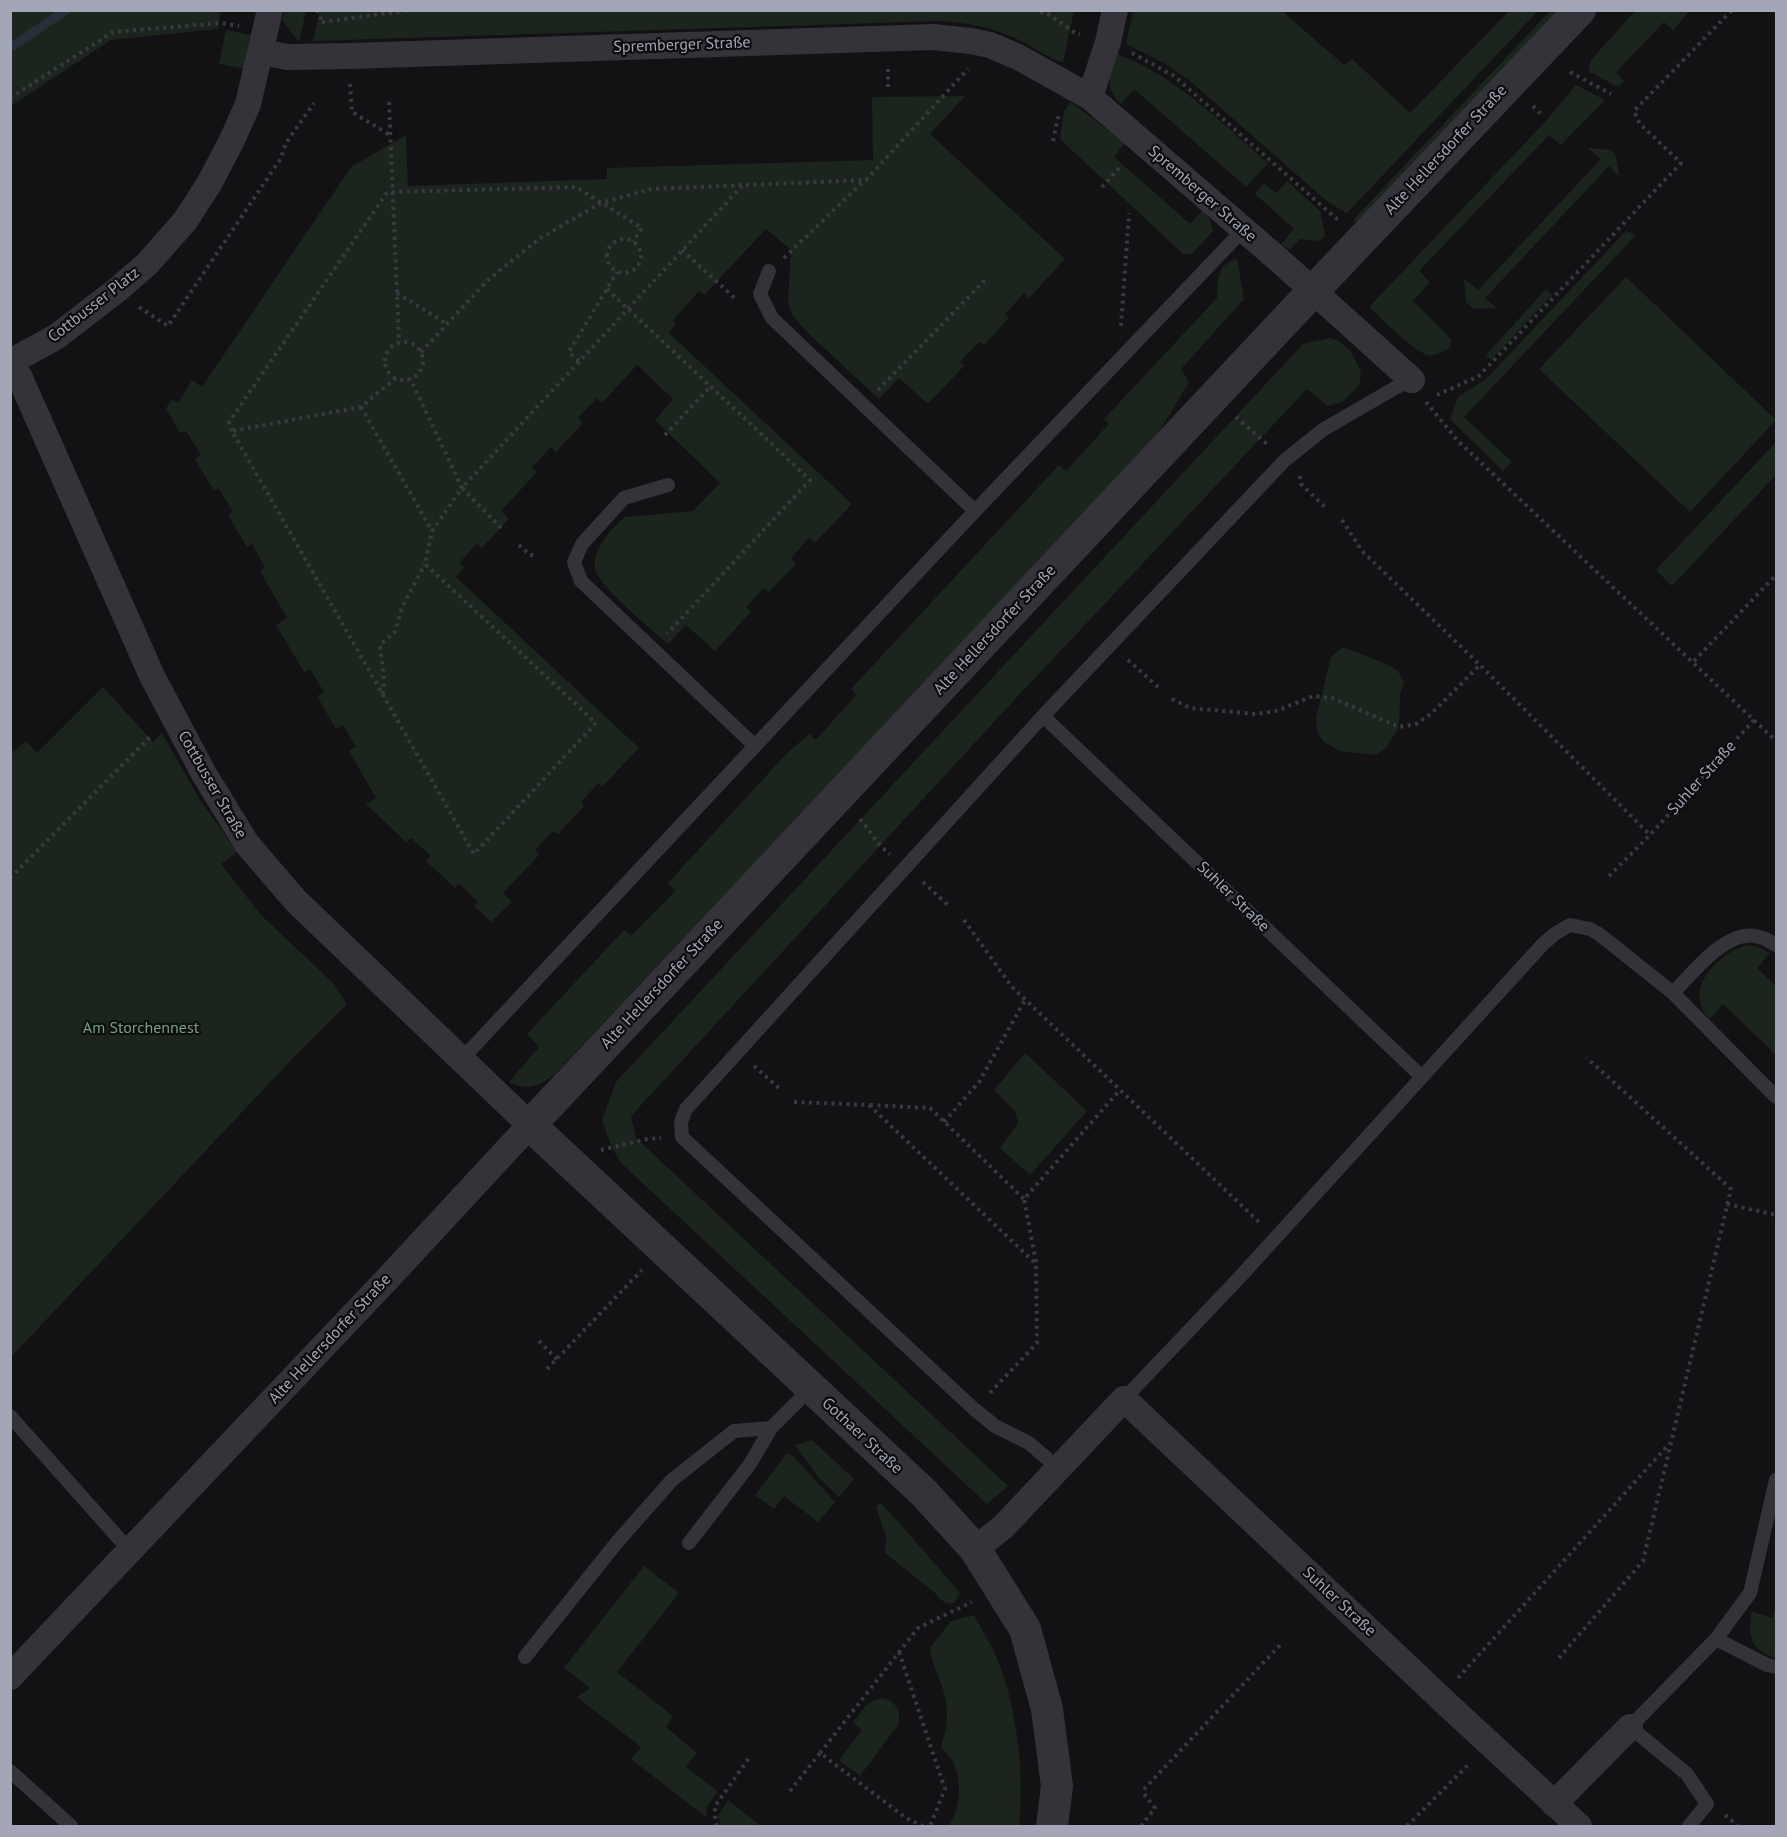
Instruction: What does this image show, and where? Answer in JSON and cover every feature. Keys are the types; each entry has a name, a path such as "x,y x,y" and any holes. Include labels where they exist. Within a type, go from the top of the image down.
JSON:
{"street":[{"path":"1090,97 1108,42 1115,10"},
{"name":"Alte Hellersdorfer Straße","path":"10,1677 1580,10"},
{"name":"Spremberger Straße","path":"266,31 287,57 933,37 990,45 1018,57 1090,97 1313,291"},
{"name":"Cottbusser Platz","path":"10,362 56,337 117,290 147,264 184,221 209,184 248,104 266,31"},
{"path":"1313,291 1419,390"},
{"name":"Cottbusser Straße","path":"10,362 20,378 152,676 204,774 246,844 296,902 530,1125"},
{"name":"Gothaer Straße","path":"530,1125 924,1493 975,1549 1025,1629 1047,1709 1057,1786 1052,1827"},
{"path":"975,1549 1003,1527 1124,1399"},
{"name":"Suhler Straße","path":"1124,1399 1579,1827"},
{"path":"1554,1804 1630,1727"}],"lane":[{"path":"461,1060 975,510 1243,230"},
{"path":"769,271 760,294 772,318 975,510"},
{"path":"1058,1468 1029,1443 995,1426 974,1409 682,1137 681,1122 686,1109 1043,716 1286,460 1324,429 1395,388 1419,390"},
{"path":"668,485 624,498 582,544 574,562 581,580 754,745"},
{"name":"Suhler Straße","path":"1043,716 1422,1077"},
{"path":"1124,1399 1276,1238 1543,944 1565,927 1590,928 1673,993 1776,1097"},
{"path":"1673,993 1719,947 1738,938 1748,935 1759,937 1776,945"},
{"path":"689,1543 750,1464 771,1428 811,1388"},
{"path":"10,1416 130,1551"},
{"path":"525,1657 618,1542 672,1480 734,1431 771,1428"},
{"path":"1689,1827 1707,1804 1687,1774 1630,1727 1716,1639 1750,1593 1776,1480"},
{"path":"1716,1639 1767,1665 1776,1667"},
{"path":"10,1771 71,1827"}],"path":[{"path":"322,22 412,10"},
{"path":"1034,10 1050,15 1075,33 1108,42 1147,60 1174,76 1343,224"},
{"path":"1436,395 1479,376 1681,163 1640,124 1632,110 1732,10"},
{"path":"10,98 113,32 221,23 266,31"},
{"path":"769,271 866,180 990,45"},
{"path":"350,56 352,112 390,135"},
{"path":"1570,72 1611,94"},
{"path":"388,102 399,342"},
{"path":"130,301 168,326 281,158 286,143 314,103"},
{"path":"1533,106 1541,114"},
{"path":"1102,187 1122,165"},
{"path":"421,352 487,281 539,239 602,204 651,189 866,180"},
{"path":"382,695 384,680 380,645 395,632 402,607 425,564 432,531 462,488 742,185"},
{"path":"425,564 596,723 474,854 232,431 229,422 386,194 576,187 642,228 633,242"},
{"path":"1121,334 1129,213"},
{"path":"617,241 633,242 641,256 637,267 628,273 617,272 609,264 607,253 609,248 617,241"},
{"path":"682,250 737,300"},
{"path":"579,361 569,352 617,272"},
{"path":"863,406 988,277"},
{"path":"607,289 810,480 653,649"},
{"path":"397,294 447,324"},
{"path":"399,342 411,343 421,352 423,358 420,370 410,378 405,380 396,378 388,370 385,359 389,348 399,342"},
{"path":"232,431 361,408 396,378"},
{"path":"410,378 462,488 501,528"},
{"path":"665,435 711,386"},
{"path":"1419,390 1457,440 1776,741"},
{"path":"361,408 432,531"},
{"path":"1231,413 1286,460 1299,474 1301,484 1325,507"},
{"path":"1342,520 1362,551 1480,665 1650,836"},
{"path":"519,545 530,555 536,555"},
{"path":"1694,662 1776,575"},
{"path":"1128,660 1158,687"},
{"path":"1172,699 1190,708 1256,714 1276,711 1313,696 1332,698 1399,727 1416,724 1431,714 1480,665"},
{"path":"10,878 172,715"},
{"name":"Suhler Straße","path":"1609,876 1650,836 1754,720"},
{"path":"964,920 1012,987 1276,1238"},
{"path":"944,1122 979,1082 1025,1000"},
{"path":"737,1052 780,1089"},
{"path":"1559,1658 1643,1561 1731,1189 1587,1058"},
{"path":"1024,1199 1120,1090"},
{"path":"794,1102 930,1107 1024,1199 1036,1264 1037,1342 974,1409"},
{"path":"869,1105 1036,1264"},
{"path":"600,1151 647,1139 682,1137"},
{"path":"1727,1204 1776,1215"},
{"path":"547,1370 642,1269"},
{"path":"538,1341 557,1359"},
{"path":"1440,1698 1671,1443"},
{"path":"790,1791 918,1628 974,1601 998,1586"},
{"path":"1141,1827 1155,1808 1144,1794 1145,1788 1282,1643"},
{"path":"899,1652 945,1790 930,1827"},
{"path":"1407,1827 1489,1743"},
{"path":"820,1753 906,1818 923,1827"},
{"path":"717,1827 715,1806 749,1758"}],"green space":[{"path":"11,10 221,11 218,29 111,40 11,106"},
{"path":"285,10 306,11 299,42 282,20"},
{"path":"320,10 1074,11 1063,62 991,29 939,21 313,41"},
{"path":"1636,10 1690,11 1673,30 1664,22 1616,72 1624,81 1618,87 1588,71 1591,60"},
{"path":"1133,11 1282,11 1344,65 1352,59 1410,113 1509,11 1538,11 1347,213 1329,203 1189,80 1164,63 1126,44"},
{"path":"1550,11 1559,11 1358,223 1353,220"},
{"path":"226,30 255,36 246,69 219,64"},
{"path":"1117,54 1138,63 1178,87 1268,163 1246,187 1134,89 1121,104 1115,98 1110,86"},
{"path":"1576,85 1605,100 1561,145 1549,135 1419,271 1430,282 1413,301 1451,339 1450,348 1443,352 1431,355 1422,353 1369,307 1544,123"},
{"path":"965,96 930,134 1065,259 1029,298 1024,293 1005,314 1009,318 984,345 979,342 960,362 964,366 928,404 899,378 879,399 809,334 792,315 788,302 791,250 766,229 704,295 699,291 673,320 676,324 669,333 852,504 815,543 809,538 791,558 796,564 769,592 764,588 746,607 751,612 715,651 686,625 668,644 605,586 595,568 600,546 614,527 625,517 693,511 720,483 655,420 673,399 637,365 602,403 597,398 578,418 583,423 556,452 551,447 532,467 537,472 501,511 509,519 482,548 477,544 459,563 464,567 456,577 639,748 602,787 598,783 581,802 584,806 558,834 553,831 535,850 539,855 503,893 512,902 491,922 474,906 478,902 459,883 455,888 426,861 431,856 411,838 406,842 366,804 376,798 349,751 356,747 343,725 336,729 317,696 324,692 310,669 304,672 276,625 287,618 260,571 265,568 252,544 247,547 228,515 233,512 219,489 214,491 195,459 201,455 186,431 180,433 166,408 172,400 178,403 192,380 202,387 351,167 406,135 408,186 607,179 607,168 873,160 872,97"},
{"path":"1071,102 1125,143 1114,157 1190,224 1203,210 1205,212 1213,231 1192,254 1183,254 1060,139 1064,111"},
{"path":"1588,148 1613,152 1617,160 1619,176 1609,166 1485,298 1497,308 1474,309 1466,302 1464,279 1478,290 1601,159"},
{"path":"1287,181 1320,211 1325,236 1319,241 1300,239 1290,250 1281,244 1294,229 1255,194 1264,183 1276,193"},
{"path":"1626,231 1636,235 1464,417 1512,462 1503,471 1450,419 1458,397 1485,380"},
{"path":"1237,258 1244,299 1181,369 1189,382 1150,443 555,1074 533,1086 527,1087 509,1082 539,1047 527,1034 624,930 631,936 676,890 667,884 787,753 809,734 816,740 856,695 851,689 1059,465 1066,471 1109,424 1104,419 1217,298 1218,279 1222,269"},
{"path":"1626,277 1776,420 1690,512 1539,369"},
{"path":"1546,289 1552,295 1491,360 1486,355"},
{"path":"1329,338 1337,340 1351,351 1361,372 1359,386 1342,402 1328,406 1307,389 1018,696 631,1116 636,1138 1008,1486 987,1504 621,1163 612,1148 602,1120 616,1082 1303,344"},
{"path":"1776,442 1776,475 1672,586 1656,570"},
{"path":"1343,647 1398,671 1404,682 1400,694 1399,727 1385,749 1376,755 1340,751 1323,741 1317,732 1316,718 1331,657"},
{"name":"Am Storchennest","path":"103,687 153,742 162,733 200,800 237,852 221,864 261,915 334,984 347,1004 295,1056 11,1357 11,754 26,741 37,753"},
{"path":"1749,945 1770,953 1757,968 1776,986 1776,1055 1723,1004 1710,1019 1702,1008 1700,996 1707,973 1726,955"},
{"path":"1025,1053 1087,1111 1030,1175 1000,1148 1018,1123 1015,1111 994,1090"},
{"path":"812,1440 854,1479 839,1497 819,1478 795,1445"},
{"path":"787,1453 793,1456 835,1502 818,1522 784,1496 774,1509 755,1495"},
{"path":"880,1502 960,1593 954,1603 942,1601 885,1553 886,1536 876,1508"},
{"path":"644,1566 679,1593 617,1672 673,1716 666,1727 697,1753 686,1767 718,1791 706,1808 707,1818 631,1759 641,1747 577,1697 590,1688 564,1668"},
{"path":"1776,1605 1776,1658 1761,1652 1756,1647 1750,1628 1752,1612 1773,1618"},
{"path":"974,1615 996,1655 1005,1679 1015,1721 1021,1786 1019,1826 949,1826 958,1803 959,1786 953,1762 941,1747 947,1711 943,1689 930,1648 951,1621"},
{"path":"883,1698 897,1708 898,1725 860,1776 839,1760 862,1730 853,1723 862,1710 877,1699"},
{"path":"728,1800 761,1826 721,1826 718,1816"}],"waterway":[{"path":"10,48 66,10"}]}
